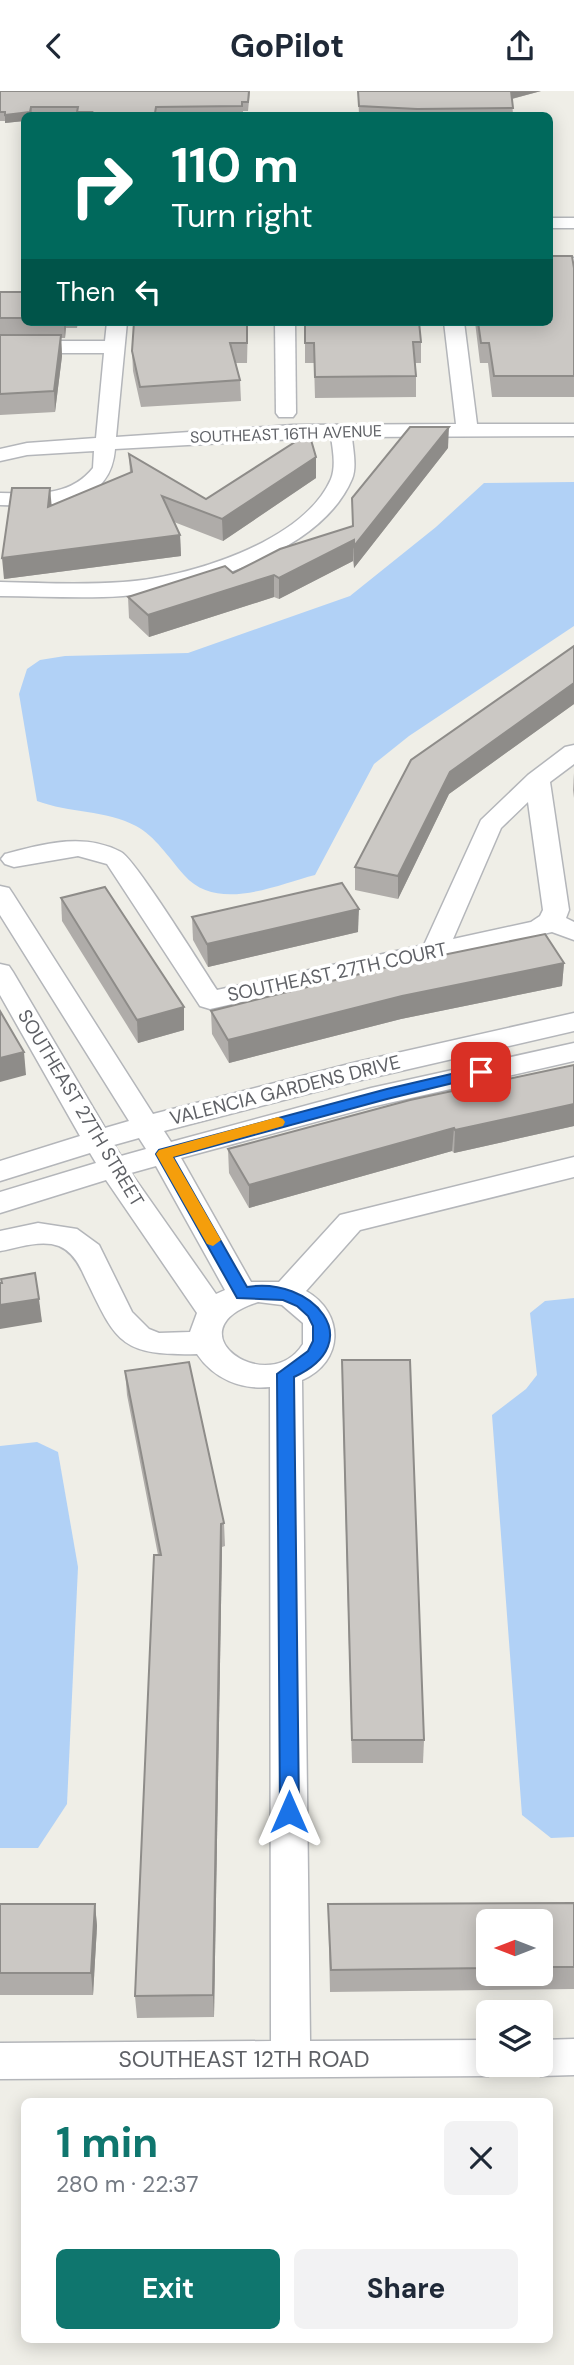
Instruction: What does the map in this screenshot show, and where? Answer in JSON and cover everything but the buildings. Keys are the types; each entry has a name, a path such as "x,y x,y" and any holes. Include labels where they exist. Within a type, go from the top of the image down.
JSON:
{"street":[{"path":"553,223 574,223"},
{"path":"553,264 574,264"},
{"path":"0,499 60,498 82,492 95,483 103,469 117,326"},
{"path":"285,326 286,413"},
{"path":"454,326 466,421"},
{"path":"0,347 114,347"},
{"name":"SOUTHEAST 16TH AVENUE","path":"13,432 106,435 341,431 574,411"},
{"name":"SOUTHEAST 16TH AVENUE","path":"0,455 106,435 286,413 466,421 574,430"},
{"path":"0,589 125,589 204,572 244,558 288,536 310,521 333,499 343,475 341,431"},
{"path":"435,950 490,825 537,780 574,752"},
{"name":"SOUTHEAST 27TH COURT","path":"7,854 70,847 98,849 116,859 210,1000 539,928 562,926 556,910 537,780"},
{"path":"7,854 17,868 16,877 0,893 10,927 164,1154 243,1294"},
{"name":"SOUTHEAST 27TH STREET","path":"0,972 113,1168 212,1312"},
{"name":"VALENCIA GARDENS DRIVE","path":"0,1171 146,1126 367,1069 574,1022"},
{"name":"VALENCIA GARDENS DRIVE","path":"0,1203 113,1168 387,1094 574,1052"},
{"path":"286,1294 350,1222 574,1167"},
{"path":"0,1241 38,1233 66,1236 88,1252 120,1318 138,1337 157,1344 205,1343"},
{"path":"257,1291 286,1294 302,1302 314,1313 321,1326 321,1341 315,1354 303,1366 286,1374 265,1377 245,1375 227,1369 213,1357 205,1343 206,1322 212,1312 225,1301 243,1294 257,1291"},
{"path":"286,1374 291,2059"},
{"path":"553,2058 574,2057"},
{"name":"SOUTHEAST 12TH ROAD","path":"0,2061 476,2058"}],"water":[{"path":"574,482 574,626 409,736 374,764 315,875 247,893 213,892 198,886 184,875 156,841 136,826 112,817 37,801 19,694 27,669 40,660 65,656 188,653 350,596 436,527 484,483"},
{"path":"574,1298 574,1837 551,1838 522,1815 492,1415 526,1389 537,1375 530,1313 545,1301"},
{"path":"37,1442 58,1452 78,1567 67,1804 38,1848 0,1848 0,1446"}],"slow traffic":[{"path":"213,1240 164,1154 278,1122"}],"route":[{"path":"289,1812 286,1374 303,1366 315,1354 321,1341 321,1326 314,1313 302,1302 286,1294 272,1291 243,1294 164,1154 282,1121 481,1072"}]}
